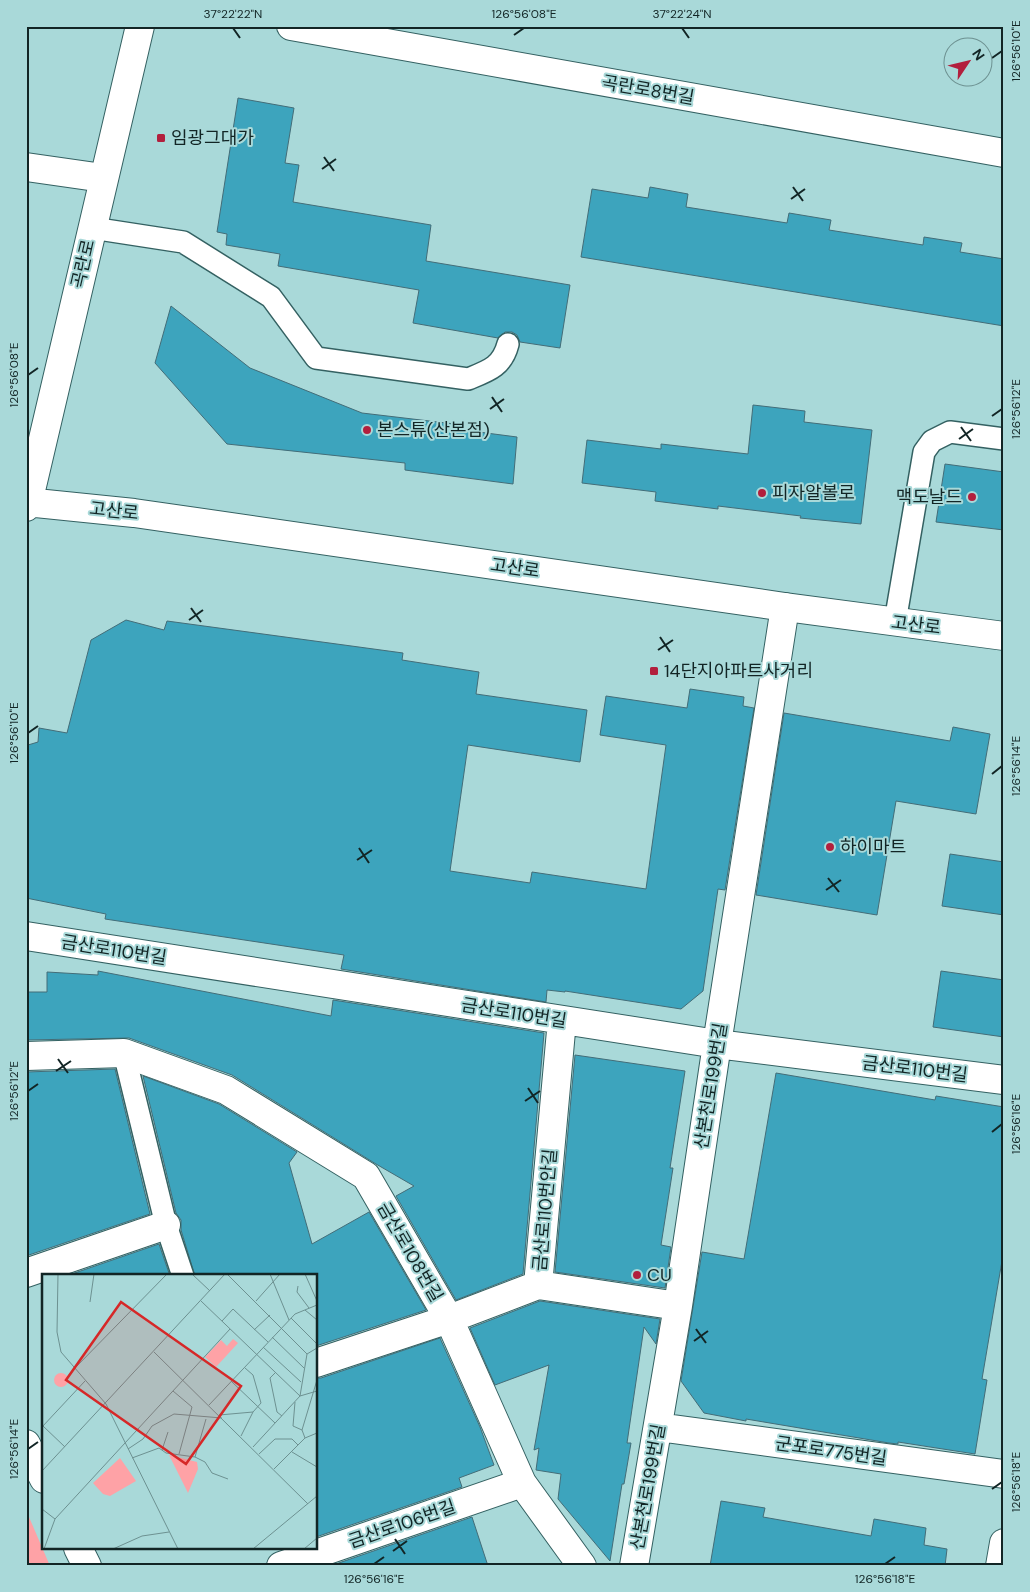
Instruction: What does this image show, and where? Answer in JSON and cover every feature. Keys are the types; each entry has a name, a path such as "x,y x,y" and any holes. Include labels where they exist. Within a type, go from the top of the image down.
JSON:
{"street":[{"name":"곡란로","path":"27,504 140,26"},
{"name":"곡란로8번길","path":"291,26 1004,153"},
{"path":"26,167 103,178"},
{"name":"고산로","path":"27,504 134,512 785,607 1004,636"},
{"name":"산본천로199번길","path":"634,1566 678,1306 785,607"},
{"name":"금산로110번길","path":"26,936 717,1044 1004,1080"},
{"name":"금산로110번안길","path":"318,1362 449,1319 538,1285 562,1020"},
{"name":"금산로108번길","path":"26,1056 124,1053 226,1090 366,1176 449,1319 522,1482 582,1566"},
{"path":"26,1273 166,1226"},
{"path":"538,1285 678,1306"},
{"name":"군포로775번길","path":"658,1427 1004,1474"},
{"name":"금산로106번길","path":"318,1548 522,1482"},
{"path":"1000,1566 1004,1542"},
{"path":"79,1550 87,1566"},
{"name":"금산로106번길","path":"281,1560 312,1550"}],"lane":[{"path":"92,228 183,242 271,297 316,358 468,379 490,370 499,363 506,353 508,344"},
{"path":"895,622 924,452 932,441 950,432 1004,439"},
{"path":"124,1053 166,1226 182,1274"}],"shaded area":[{"path":"26,1510 50,1566 26,1566"}],"building":[{"path":"238,98 294,108 285,163 299,165 293,202 431,225 426,261 570,285 560,348 520,342 517,335 512,332 505,332 498,338 413,323 419,290 278,266 280,254 226,245 227,234 217,232"},
{"path":"650,187 688,194 686,207 787,223 789,213 831,220 829,230 923,245 924,237 962,243 960,252 1004,259 1004,326 581,257 592,189 648,198"},
{"path":"171,306 250,368 362,413 463,425 463,430 517,437 513,484 405,470 405,463 227,444 155,363"},
{"path":"753,405 805,411 804,422 872,430 861,524 800,518 801,516 718,506 718,509 655,501 656,492 582,483 587,440 661,449 661,444 748,454"},
{"name":"맥도날드","path":"945,464 1004,472 1004,530 936,522"},
{"path":"126,620 164,630 167,621 403,653 402,660 479,672 476,694 587,710 580,762 468,745 450,871 530,883 532,872 646,889 666,745 600,735 606,696 687,708 690,689 744,697 743,706 754,708 725,890 718,889 703,991 681,1009 565,991 547,990 546,1002 341,969 344,955 105,919 106,914 26,898 26,760 28,745 38,742 39,728 67,733 91,640"},
{"name":"하이마트","path":"784,713 950,741 953,727 990,734 976,814 896,801 877,915 756,895"},
{"path":"950,854 1004,862 1004,915 942,906"},
{"path":"98,971 331,1016 333,1000 544,1033 523,1274 456,1300 396,1196 414,1186 232,1075 129,1038 26,1040 26,992 47,992 47,972 98,975"},
{"path":"941,971 1004,980 1004,1037 933,1027"},
{"path":"575,1055 685,1071 670,1168 673,1168 661,1245 671,1247 665,1288 555,1272"},
{"path":"115,1069 150,1214 26,1256 26,1072"},
{"path":"776,1073 935,1100 936,1096 1004,1107 1004,1249 982,1379 987,1380 975,1454 898,1442 898,1444 889,1443 704,1413 681,1381 702,1252 744,1259"},
{"path":"143,1076 219,1104 297,1152 289,1163 312,1244 369,1212 426,1310 318,1345 318,1274 194,1274 181,1230 181,1220 176,1213"},
{"path":"159,1244 169,1274 72,1274"},
{"path":"540,1301 660,1319 656,1344 644,1327 627,1443 631,1443 624,1484 622,1484 610,1561 558,1499 561,1474 536,1470 539,1448 534,1450 549,1365 495,1385 470,1328"},
{"path":"440,1338 480,1427 494,1465 459,1478 462,1487 318,1536 318,1378"},
{"path":"721,1501 765,1508 763,1517 871,1536 874,1519 926,1528 924,1545 947,1549 945,1566 710,1566"},
{"path":"472,1517 488,1566 330,1566"}],"place":[{"name":"임광그대가","path":"161,138"},
{"name":"본스튜(산본점)","path":"367,430"},
{"name":"피자알볼로","path":"762,493"},
{"name":"맥도날드","path":"972,497"},
{"name":"14단지아파트사거리","path":"654,671"},
{"name":"하이마트","path":"830,847"},
{"name":"CU","path":"637,1275"}]}
